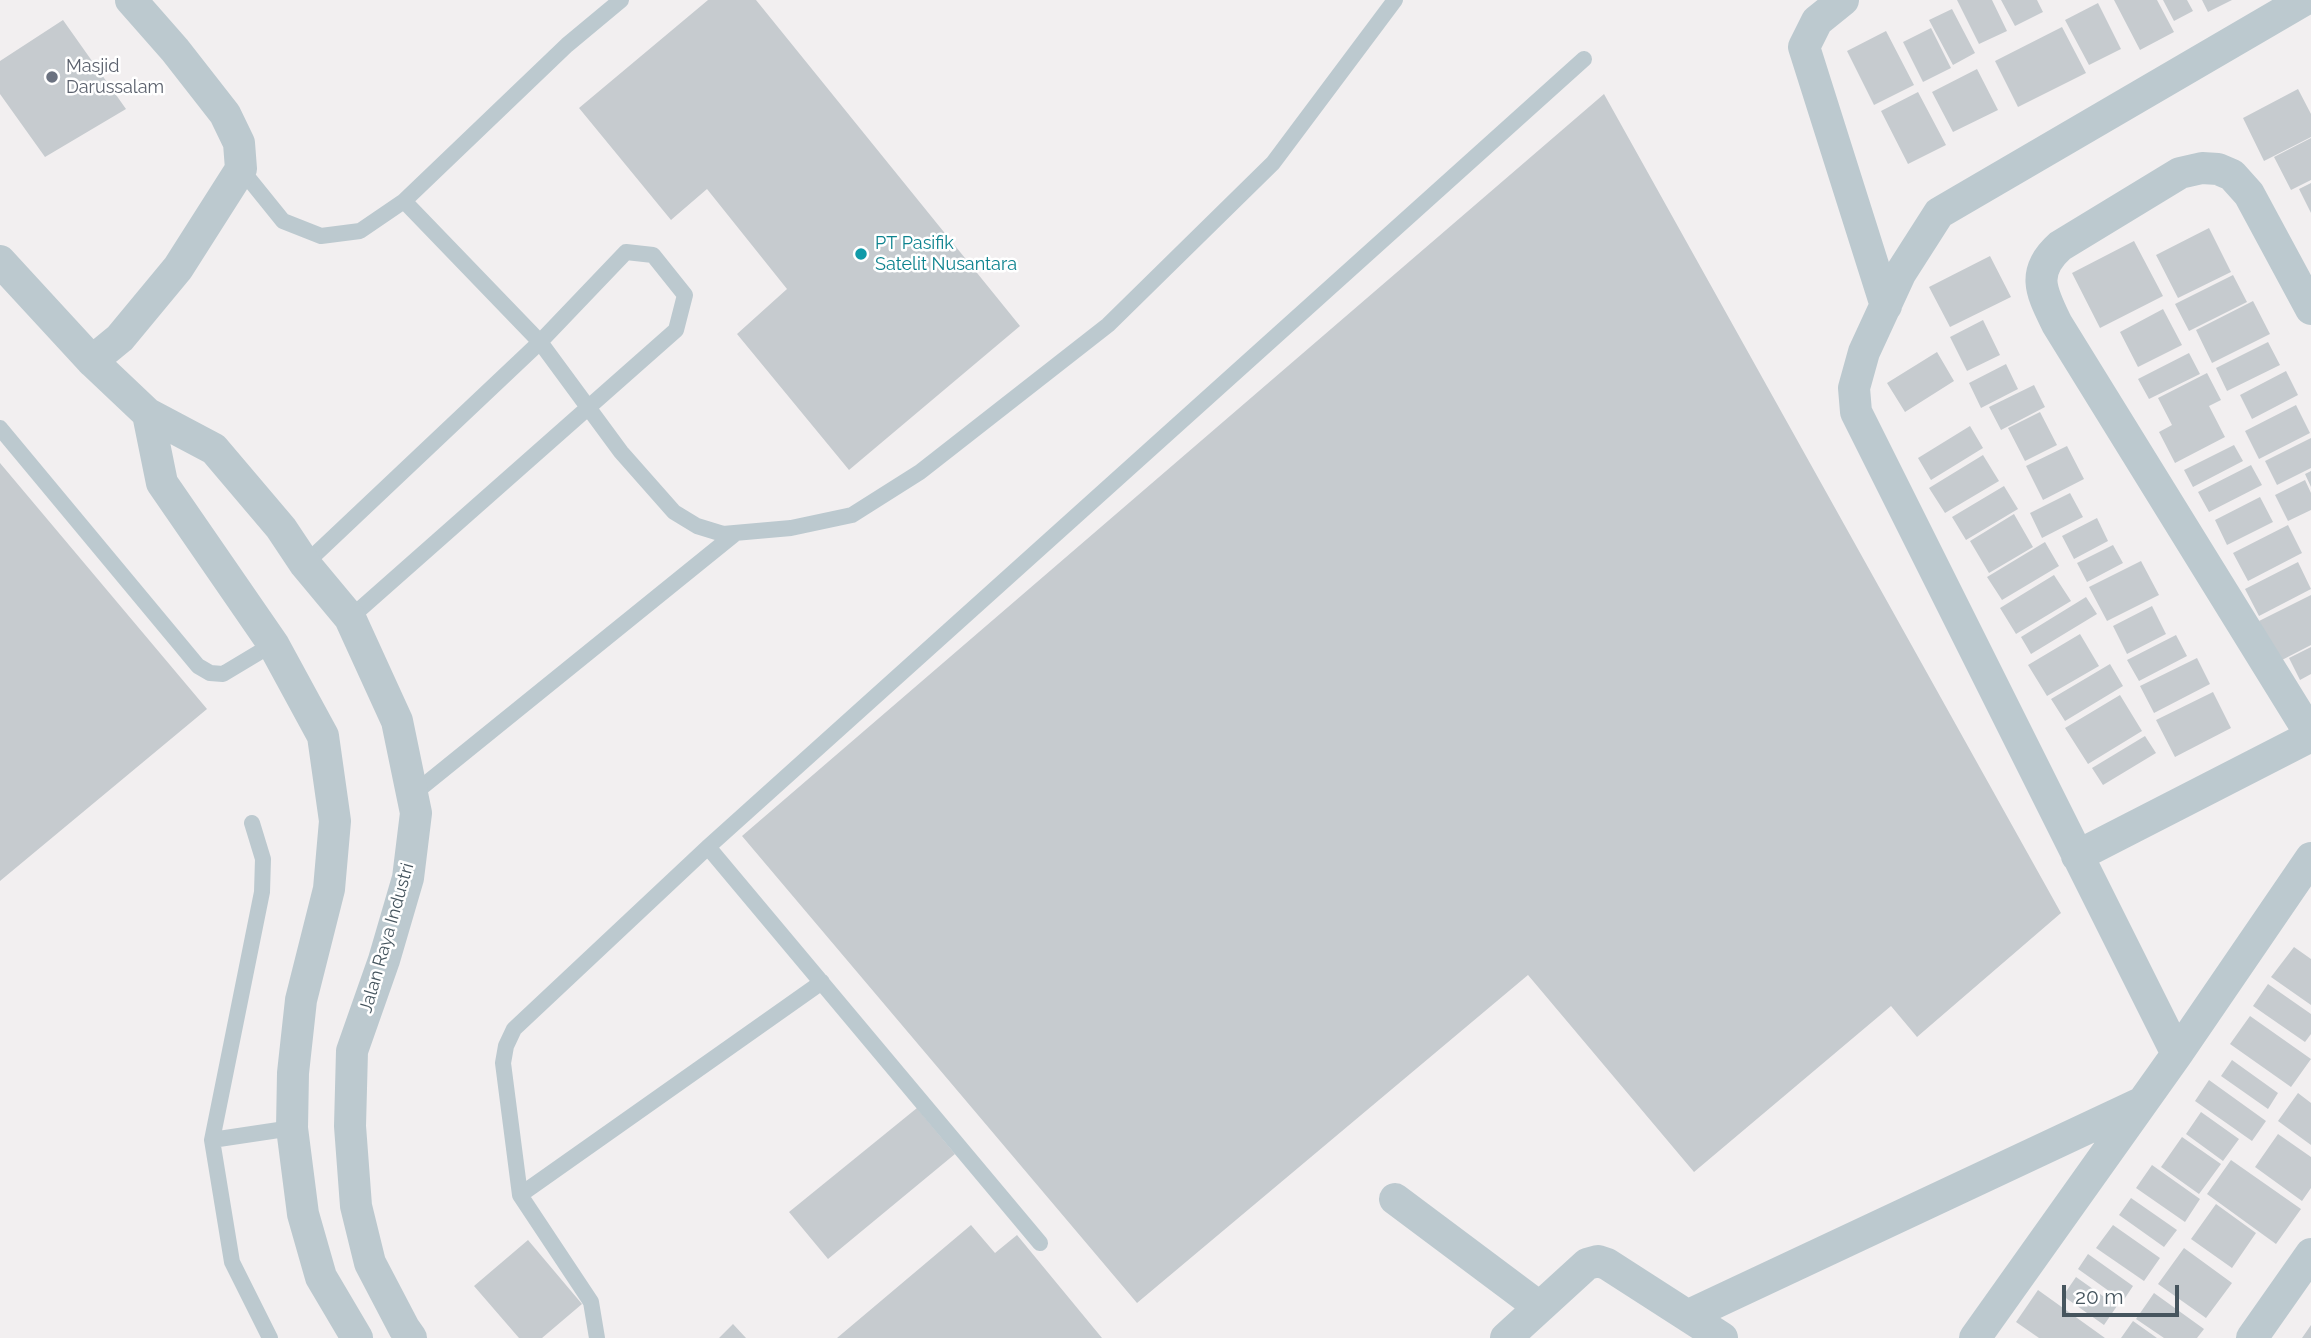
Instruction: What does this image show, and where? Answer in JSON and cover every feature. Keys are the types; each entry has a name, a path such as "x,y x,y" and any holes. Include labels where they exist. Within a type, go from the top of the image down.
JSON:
{"street":[{"path":"92,361 120,338 178,268 241,169 239,143 225,114 175,50 131,0"},
{"path":"1843,0 1817,21 1804,47 1886,306"},
{"path":"2176,1054 1856,412 1854,388 1864,352 1900,274 1939,213 2304,0"},
{"path":"2077,856 2311,735 2057,324 2040,282 2048,258 2060,246 2180,173 2202,168 2218,169 2232,175 2249,194 2311,309"},
{"name":"Jalan Raya Industri","path":"0,261 92,361 148,414 214,449 281,528 305,564 350,618 397,720 416,813 408,878 384,960 352,1051 350,1126 356,1206 370,1263 411,1338"},
{"path":"148,414 162,484 273,644 323,736 335,821 329,889 301,1000 293,1073 292,1128 303,1214 321,1277 357,1338"},
{"path":"1975,1338 2311,859"},
{"path":"1689,1315 2142,1102"},
{"path":"1395,1199 1538,1306"},
{"path":"2252,1338 2311,1254"},
{"path":"1506,1338 1587,1264 1598,1261 1689,1315 1722,1338"}],"lane":[{"path":"241,169 283,221 321,236 360,231 404,201 566,45 621,0"},
{"path":"404,201 540,342 621,452 674,512 697,526 723,534 791,528 852,515 920,472 1108,325 1273,163 1395,0"},
{"path":"597,1338 591,1302 520,1195 503,1063 506,1046 514,1029 708,847 1584,59"},
{"path":"305,564 540,342 626,252 653,256 685,295 676,330 350,618"},
{"path":"0,428 198,666 210,673 223,674 273,644"},
{"path":"412,795 736,533"},
{"path":"252,823 263,859 262,892 212,1140 232,1262 270,1338"},
{"path":"708,847 1040,1243"},
{"path":"520,1195 822,982"},
{"path":"212,1140 292,1128"}],"building":[{"name":"PT Pasifik Satelit Nusantara","path":"708,0 756,0 1020,326 849,470 737,334 787,289 707,189 671,220 579,108"},
{"path":"1957,0 1992,0 2007,31 1979,44"},
{"path":"2001,0 2037,0 2043,12 2015,26"},
{"path":"2114,0 2157,0 2174,32 2140,50"},
{"path":"2163,0 2187,0 2193,11 2174,21"},
{"path":"2202,0 2232,0 2208,12"},
{"path":"2098,3 2121,49 2089,65 2065,20"},
{"path":"1952,9 1975,53 1953,65 1929,20"},
{"name":"Masjid Darussalam","path":"63,20 126,109 45,157 0,94 0,61"},
{"path":"2062,27 2086,73 2018,107 1995,61"},
{"path":"1931,28 1951,68 1923,82 1903,42"},
{"path":"1886,31 1914,85 1874,105 1847,51"},
{"path":"1977,69 1998,110 1953,132 1932,92"},
{"path":"2298,89 2311,114 2311,137 2264,161 2243,118"},
{"path":"1918,92 1946,145 1908,164 1881,111"},
{"path":"1604,94 2061,913 1917,1037 1891,1006 1694,1172 1528,975 1137,1303 742,836"},
{"path":"2311,138 2311,180 2291,190 2274,157"},
{"path":"2311,183 2311,213 2299,189"},
{"path":"2209,228 2231,272 2178,298 2156,255"},
{"path":"2134,241 2163,296 2100,328 2072,273"},
{"path":"1990,256 2011,297 1950,327 1929,287"},
{"path":"2233,275 2247,302 2189,331 2175,304"},
{"path":"2253,301 2270,334 2212,363 2196,330"},
{"path":"2163,309 2182,345 2138,367 2120,332"},
{"path":"1983,320 2000,355 1967,371 1950,337"},
{"path":"2268,342 2280,365 2227,391 2216,368"},
{"path":"1937,352 1954,381 1905,412 1887,383"},
{"path":"2189,353 2200,374 2149,399 2138,379"},
{"path":"2006,364 2018,389 1981,408 1969,383"},
{"path":"2286,371 2298,395 2252,419 2240,395"},
{"path":"2207,373 2221,400 2209,406 2225,437 2175,463 2159,432 2172,425 2158,398"},
{"path":"2034,385 2045,407 2001,430 1989,407"},
{"path":"2296,405 2310,433 2259,459 2245,431"},
{"path":"2040,412 2057,445 2025,461 2008,428"},
{"path":"1970,426 1983,448 1931,480 1918,458"},
{"path":"2311,438 2311,468 2277,485 2265,461"},
{"path":"2234,445 2243,461 2193,487 2184,470"},
{"path":"2067,446 2084,479 2043,500 2026,466"},
{"path":"1983,455 1999,481 1945,513 1929,488"},
{"path":"0,463 207,709 0,881"},
{"path":"2251,465 2262,485 2209,512 2198,492"},
{"path":"2311,471 2311,487 2305,474"},
{"path":"2305,480 2311,493 2311,510 2288,521 2275,495"},
{"path":"2004,486 2018,509 1966,540 1952,517"},
{"path":"2070,493 2083,517 2042,538 2030,513"},
{"path":"2260,497 2273,522 2227,545 2215,520"},
{"path":"2014,514 2033,547 1989,573 1970,541"},
{"path":"2097,518 2108,541 2074,559 2062,536"},
{"path":"2288,525 2302,553 2248,581 2233,553"},
{"path":"2045,542 2059,566 2002,600 1987,577"},
{"path":"2113,545 2123,563 2087,582 2077,563"},
{"path":"2141,561 2159,595 2107,621 2089,587"},
{"path":"2298,562 2311,589 2259,616 2245,589"},
{"path":"2054,575 2071,601 2016,634 2000,608"},
{"path":"2311,595 2311,645 2280,661 2259,621"},
{"path":"2086,597 2097,614 2031,654 2021,637"},
{"path":"2152,606 2166,634 2127,654 2113,626"},
{"path":"2080,634 2099,666 2047,696 2028,665"},
{"path":"2176,635 2187,656 2139,681 2127,660"},
{"path":"2311,647 2311,674 2300,680 2289,658"},
{"path":"2197,658 2210,684 2154,713 2140,686"},
{"path":"2110,664 2123,686 2065,721 2051,699"},
{"path":"2213,692 2231,728 2175,757 2156,720"},
{"path":"2120,695 2142,731 2088,764 2065,728"},
{"path":"2145,736 2156,753 2103,785 2092,768"},
{"path":"2294,947 2311,959 2311,1005 2271,977"},
{"path":"2268,984 2311,1014 2311,1034 2305,1042 2253,1006"},
{"path":"2250,1016 2311,1059 2291,1087 2230,1044"},
{"path":"2232,1060 2278,1093 2268,1109 2221,1076"},
{"path":"2209,1080 2266,1121 2252,1141 2195,1101"},
{"path":"2298,1093 2311,1103 2311,1145 2278,1121"},
{"path":"917,1108 955,1154 828,1259 789,1212"},
{"path":"2201,1112 2239,1139 2223,1161 2186,1134"},
{"path":"2278,1134 2311,1157 2311,1188 2302,1201 2255,1167"},
{"path":"2182,1137 2221,1164 2199,1194 2161,1167"},
{"path":"2231,1160 2301,1209 2276,1244 2207,1194"},
{"path":"2152,1165 2200,1199 2185,1222 2136,1188"},
{"path":"2131,1198 2177,1230 2164,1247 2119,1215"},
{"path":"2216,1204 2256,1233 2232,1268 2191,1239"},
{"path":"971,1225 995,1253 1017,1235 1102,1338 837,1338"},
{"path":"2113,1225 2160,1258 2144,1281 2096,1248"},
{"path":"528,1240 582,1304 542,1338 519,1338 474,1286"},
{"path":"2184,1248 2232,1283 2206,1318 2158,1284"},
{"path":"2088,1254 2133,1286 2123,1301 2078,1269"},
{"path":"2076,1277 2117,1306 2104,1325 2063,1296"},
{"path":"2038,1290 2105,1338 2039,1338 2016,1322"},
{"path":"2154,1293 2204,1329 2197,1338 2164,1338 2136,1319"},
{"path":"2133,1321 2157,1338 2121,1338"},
{"path":"733,1324 746,1338 719,1338"},
{"path":"2311,1325 2311,1338 2302,1338"}],"place":[{"name":"Masjid Darussalam","path":"52,77"},
{"name":"PT Pasifik Satelit Nusantara","path":"861,254"}]}
